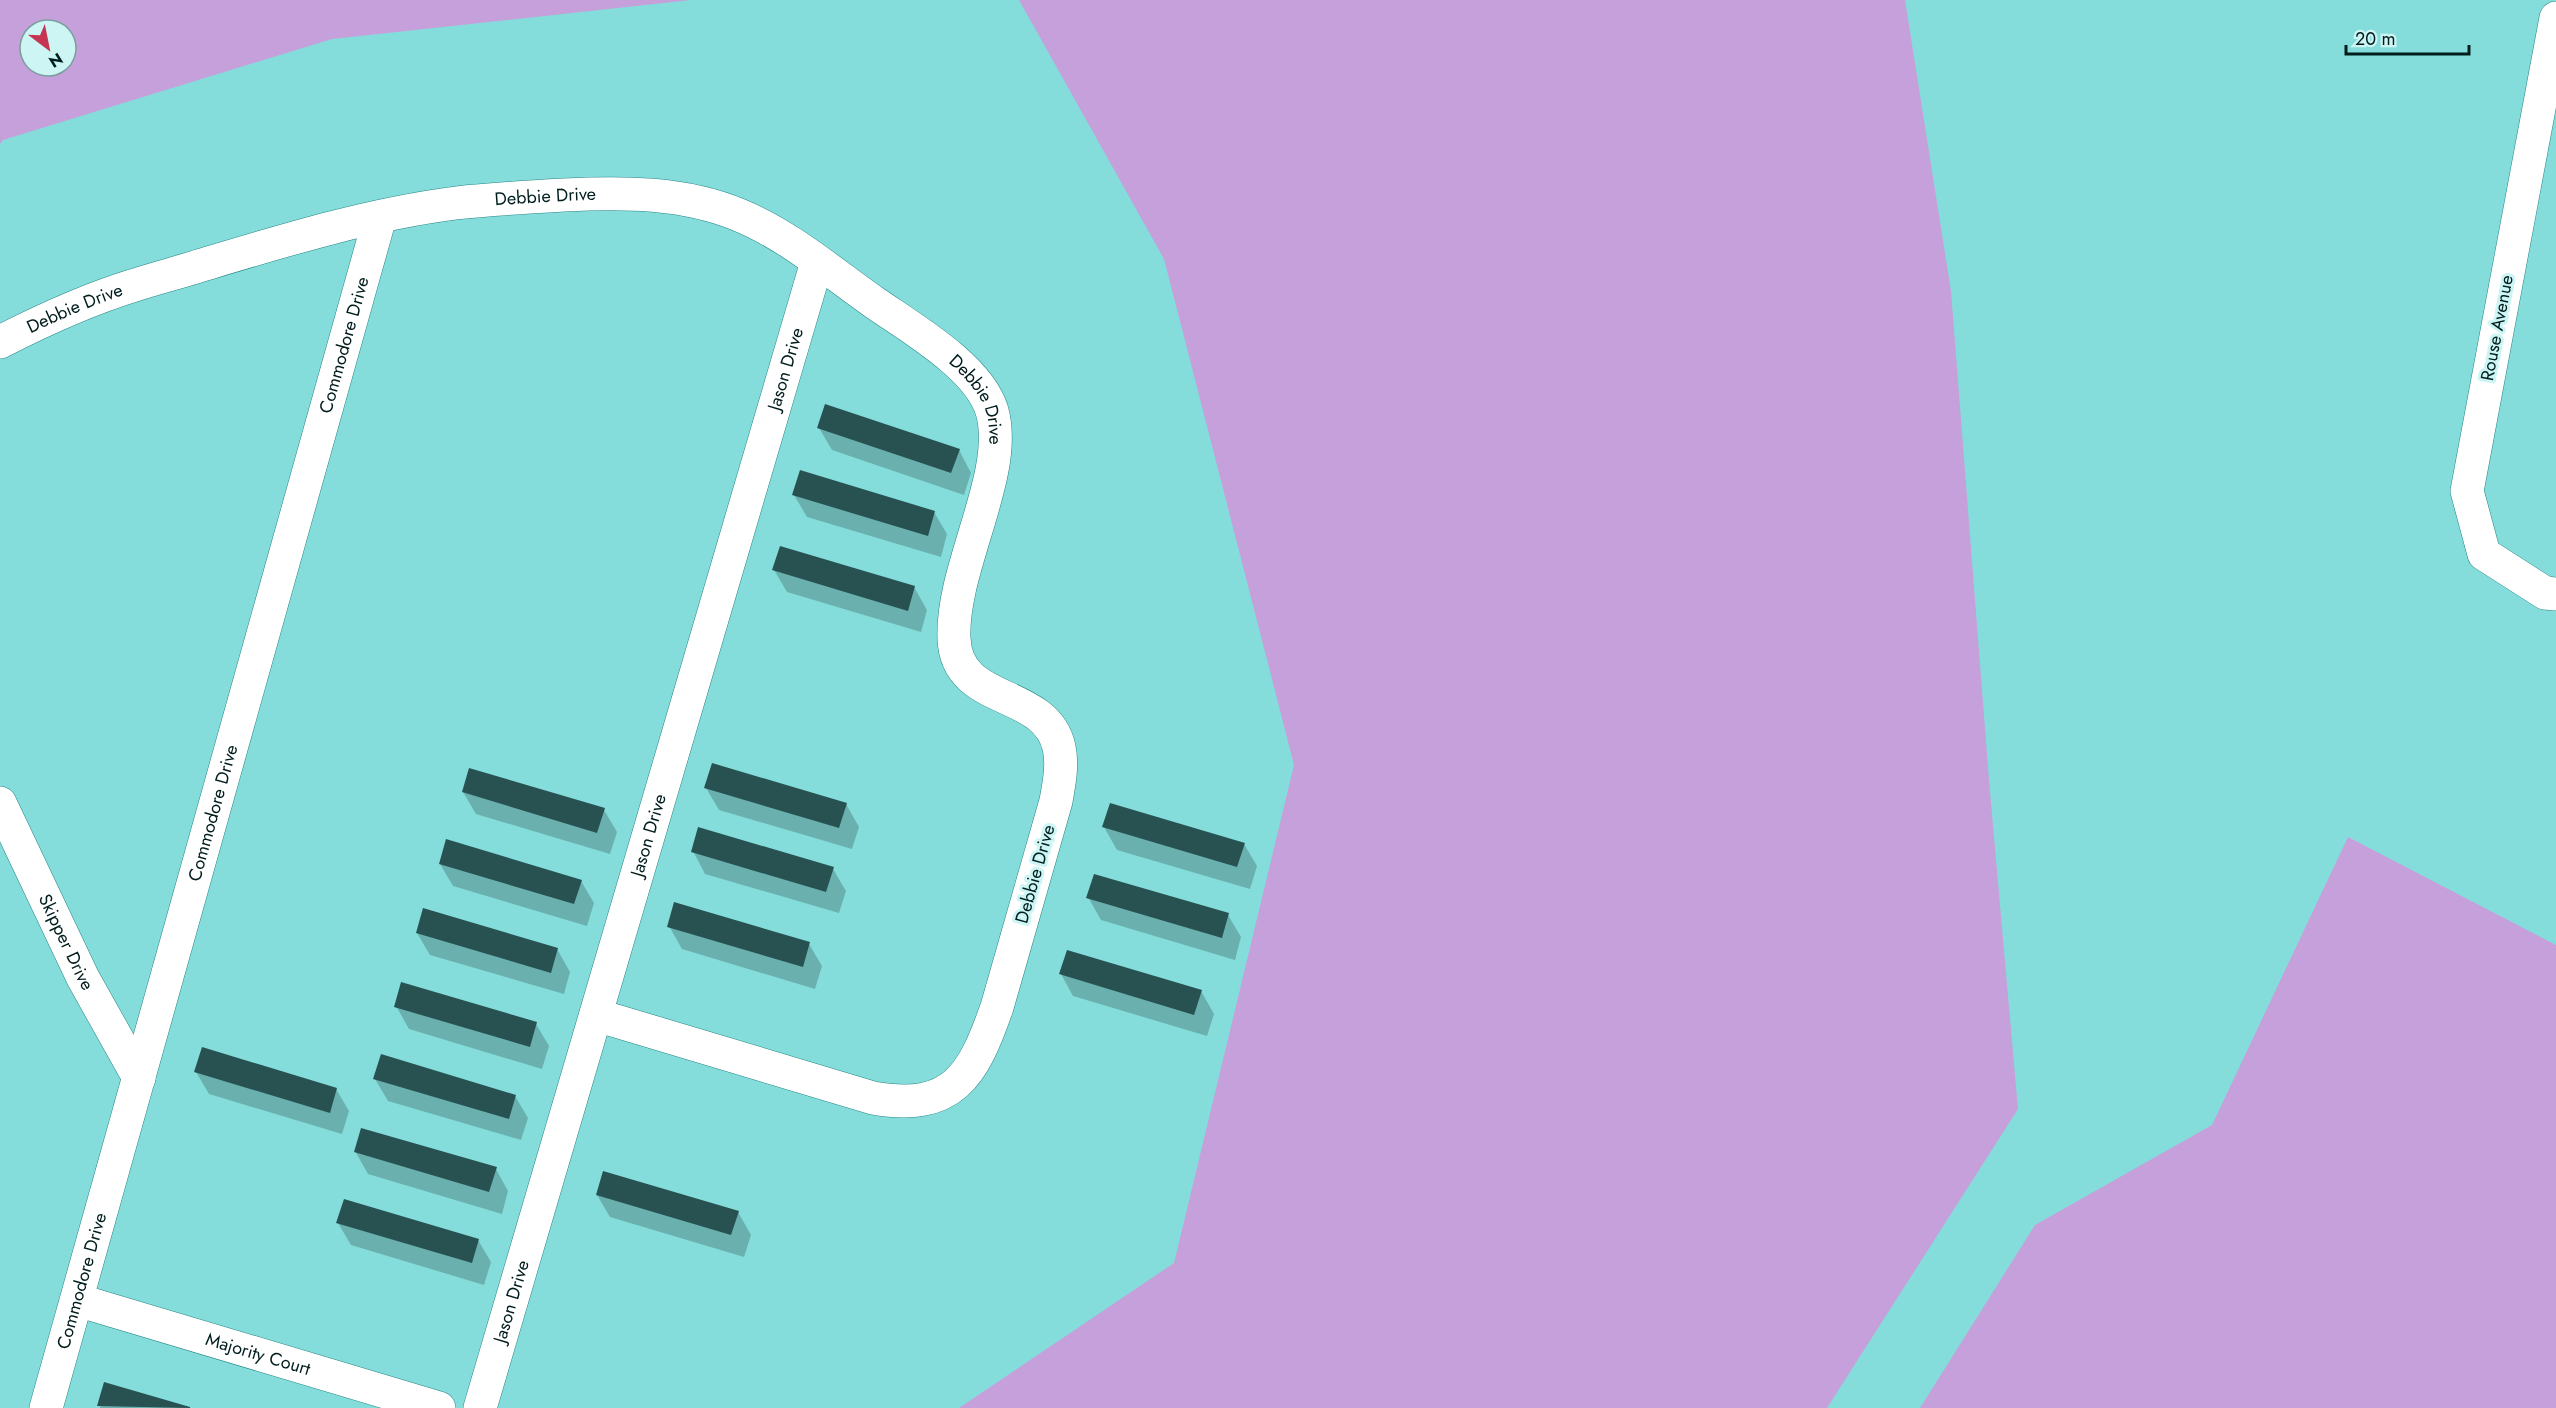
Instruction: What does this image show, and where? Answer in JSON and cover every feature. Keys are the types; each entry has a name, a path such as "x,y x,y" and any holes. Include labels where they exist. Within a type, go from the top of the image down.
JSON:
{"street":[{"name":"Rouse Avenue","path":"2556,18 2467,491 2484,554 2545,593 2556,594"},
{"name":"Debbie Drive","path":"0,342 78,306 132,285 300,237 380,217 502,198 640,193 691,202 738,214 771,231 943,352 966,373 985,396 991,409 995,452 959,591 954,625 956,652 964,673 979,686 1024,706 1046,724 1059,746 1060,760 1056,801 1018,937 986,1039 971,1067 950,1089 926,1100 900,1102 873,1098 596,1015"},
{"name":"Commodore Drive","path":"46,1408 380,217"},
{"name":"Jason Drive","path":"480,1408 817,262"},
{"name":"Skipper Drive","path":"0,804 83,978 139,1078"},
{"name":"Majority Court","path":"77,1300 439,1408"}],"shaded area":[{"path":"0,0 691,0 332,39 3,140 0,144"},
{"path":"1019,0 1905,0 1951,291 1989,780 2018,1109 1827,1408 959,1408 1174,1263 1294,765 1164,259"},
{"path":"2348,837 2556,945 2556,1408 1920,1408 2035,1225 2212,1125"}],"building":[{"path":"825,404 960,449 951,473 817,428"},
{"path":"800,470 935,511 928,536 792,495"},
{"path":"780,546 915,586 908,611 772,570"},
{"path":"712,763 847,803 839,828 704,788"},
{"path":"469,768 605,808 597,833 462,792"},
{"path":"1110,803 1245,843 1237,867 1102,827"},
{"path":"698,827 834,867 826,892 691,852"},
{"path":"446,839 582,880 574,904 439,864"},
{"path":"1094,874 1229,913 1222,938 1086,898"},
{"path":"674,902 810,942 803,967 667,927"},
{"path":"423,908 558,948 551,973 416,933"},
{"path":"1067,950 1202,990 1194,1015 1059,974"},
{"path":"401,982 537,1022 530,1047 394,1007"},
{"path":"202,1047 337,1088 330,1113 194,1072"},
{"path":"381,1054 516,1095 509,1119 373,1079"},
{"path":"361,1128 497,1167 489,1192 354,1152"},
{"path":"603,1171 739,1211 731,1235 596,1195"},
{"path":"344,1199 479,1239 472,1263 336,1223"},
{"path":"104,1382 190,1407 190,1408 97,1406"}]}
